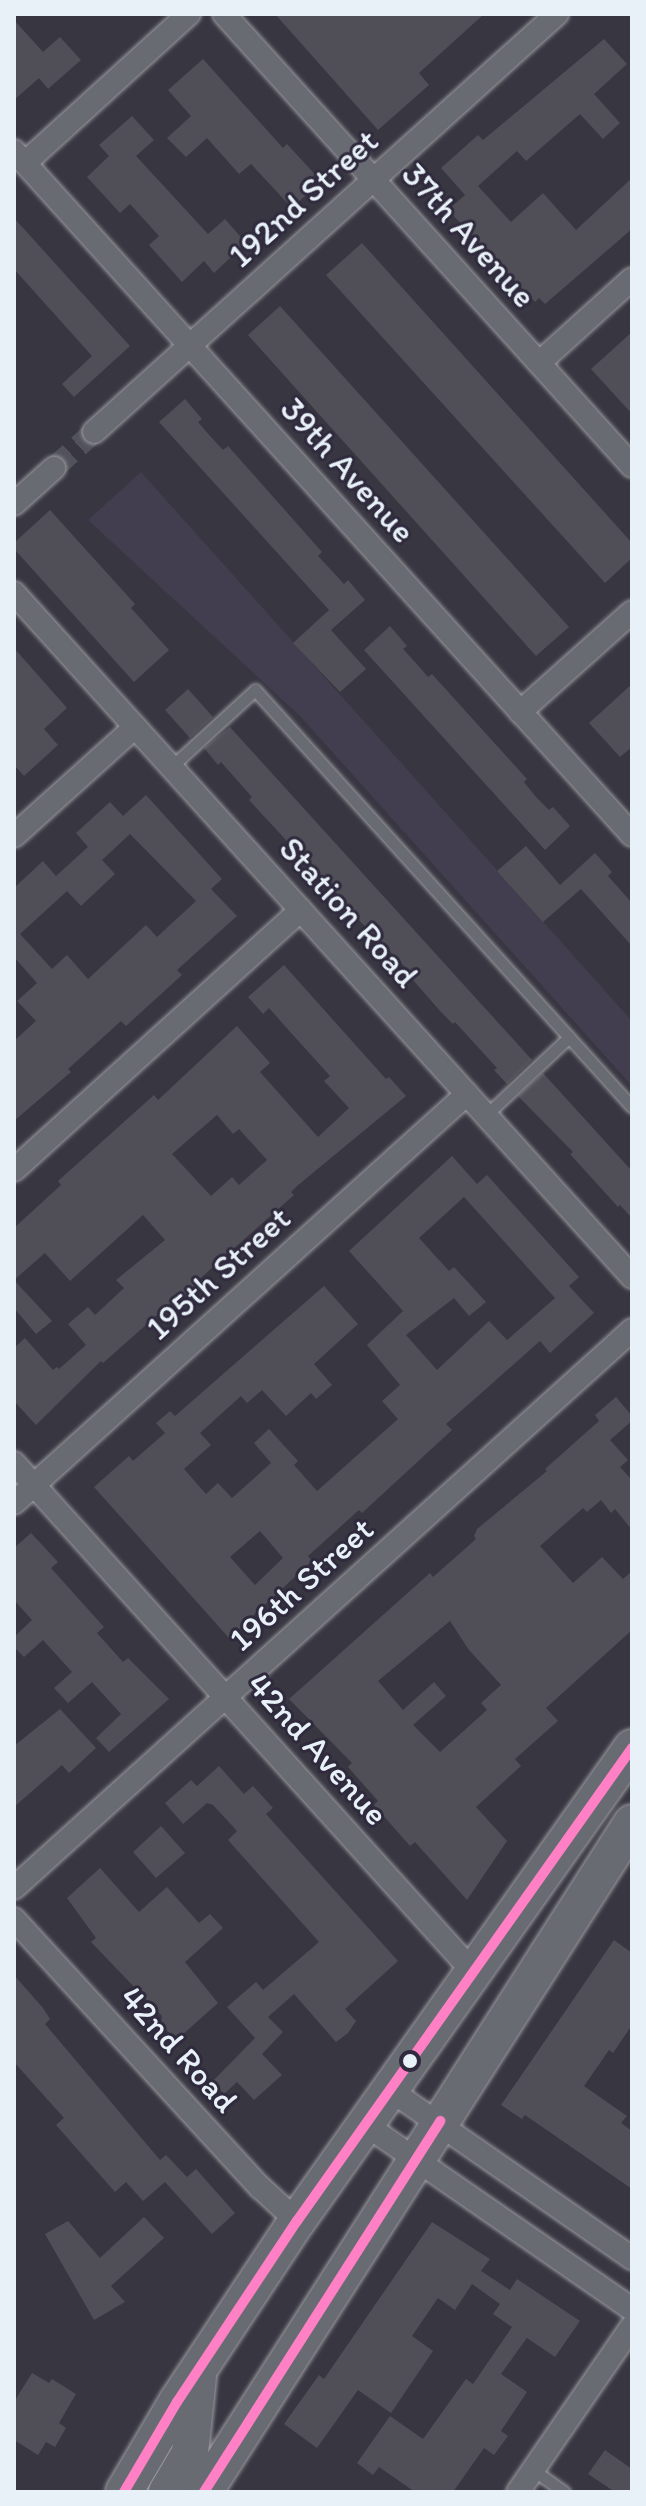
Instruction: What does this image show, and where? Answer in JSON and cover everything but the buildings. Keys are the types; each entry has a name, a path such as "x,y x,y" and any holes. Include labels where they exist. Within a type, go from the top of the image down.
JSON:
{"main road":[{"path":"124,2492 199,2368 297,2221 475,1974 632,1748"},
{"path":"204,2492 632,1823"},
{"path":"167,2492 190,2453 199,2368"}],"street":[{"path":"19,157 189,14"},
{"name":"37th Avenue","path":"224,14 632,466"},
{"name":"192nd Street","path":"94,432 557,14"},
{"name":"39th Avenue","path":"19,157 632,835"},
{"path":"539,363 632,279"},
{"path":"14,504 54,468"},
{"name":"Station Road","path":"14,593 632,1277"},
{"path":"520,712 632,612"},
{"path":"14,836 135,727"},
{"path":"14,1170 301,910"},
{"name":"195th Street","path":"14,1503 467,1094"},
{"name":"196th Street","path":"14,1888 632,1330"},
{"name":"42nd Avenue","path":"14,1463 475,1974"},
{"name":"42nd Road","path":"14,1919 260,2187 297,2221"},
{"path":"390,2090 632,2258"},
{"path":"366,2125 632,2309"},
{"path":"518,2492 632,2326"}],"lane":[{"path":"171,767 255,690 632,1107"},
{"path":"486,1115 569,1037"},
{"path":"533,2470 564,2492"}],"shaded area":[{"path":"141,472 632,1021 632,1086 300,716 88,520"}],"tunnel":[{"path":"54,468 94,432"}],"transit line":[{"path":"124,2492 177,2402 297,2221 632,1748"},
{"path":"204,2492 440,2121"}]}
